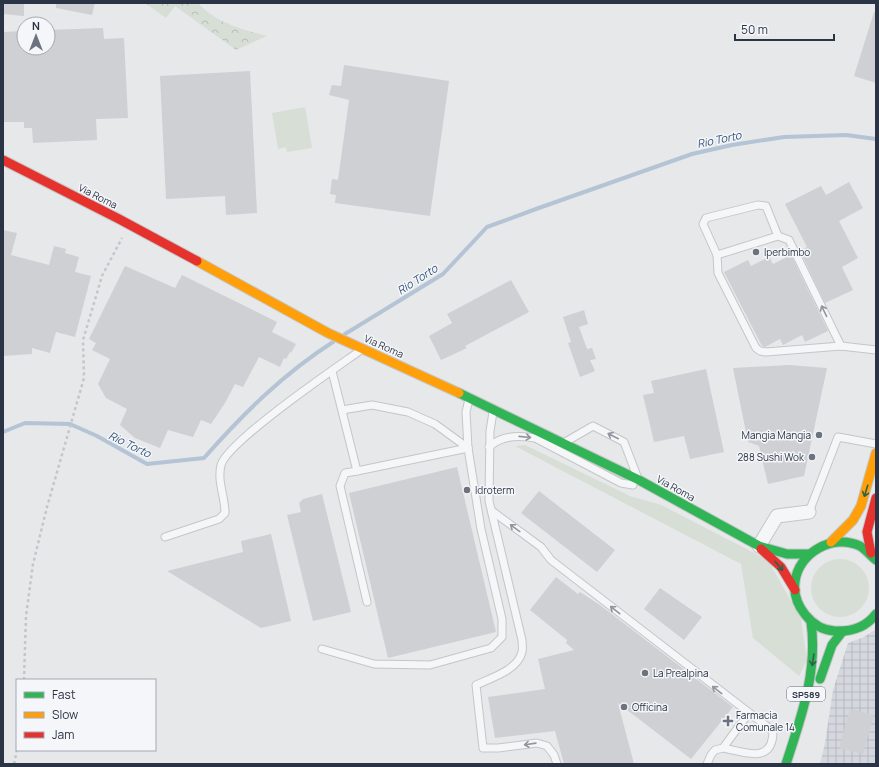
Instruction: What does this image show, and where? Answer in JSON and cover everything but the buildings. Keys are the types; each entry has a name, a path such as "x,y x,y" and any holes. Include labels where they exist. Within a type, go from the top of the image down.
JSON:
{"street":[{"name":"Via Roma","path":"3,160 119,219 328,333 469,396 493,410 564,442 639,480 759,546"},
{"path":"832,542 853,520 861,506 876,453"},
{"name":"SP589","path":"874,556 866,540 866,527 876,496"},
{"path":"759,546 777,516 809,512"},
{"name":"SP589","path":"842,632 831,631 811,622 803,613 797,602 795,590 796,577 800,564 808,554 819,546 832,542 846,541 859,545 874,556"},
{"path":"759,546 787,554 808,554"},
{"path":"759,546 780,567 795,590"},
{"path":"842,632 854,630 865,624 875,615"},
{"name":"SP589","path":"786,764 811,673 814,654 814,636 811,622"},
{"name":"SP589","path":"800,753 824,666 832,645 842,632"}],"lane":[{"path":"778,236 766,206 758,205 706,218 703,224 717,255 718,273 756,348 760,351 841,346 876,350"},
{"path":"717,255 778,236 789,240 841,346"},
{"path":"165,536 219,519 224,513 225,506 219,480 221,464 229,453 240,440 363,348"},
{"path":"332,371 357,471"},
{"path":"322,649 374,664 430,665 491,648 502,637 502,619 481,529 468,448 466,412 469,396"},
{"path":"342,410 372,405 408,412 435,424 468,448"},
{"path":"493,410 489,448 489,502 522,640 523,651 519,659 507,670 476,685 483,748 498,748 537,743 547,746 554,755 556,764"},
{"path":"564,442 593,426 624,442 639,480"},
{"path":"489,448 495,442 509,437 524,436 535,438 621,482 654,488"},
{"path":"809,512 838,437 876,444"},
{"path":"367,602 340,486 345,473 468,448"},
{"path":"492,511 541,547 550,560 772,731 773,740 765,752 758,755 723,748 715,750 707,764"},
{"path":"723,748 748,714"}],"path":[{"path":"24,679 26,616 33,564 54,478 84,378 83,340 102,276 125,233"},
{"path":"14,764 17,751"}],"shaded area":[{"path":"876,629 876,764 820,764 825,743 833,690 848,643 864,637"}],"green space":[{"path":"145,3 198,3 213,16 221,20 238,28 267,36 236,50 175,6 166,18"},
{"path":"305,107 312,148 287,152 286,147 278,149 272,113"},
{"path":"525,445 630,496 661,505 768,560 801,619 807,660 799,676 753,638 741,564 515,446"},
{"path":"834,559 846,559 861,567 869,582 869,594 861,609 846,617 834,617 819,609 811,594 811,582 819,567"}],"waterway":[{"name":"Rio Torto","path":"345,334 443,274 487,227 536,209 692,154 732,145 784,137 846,135 876,139"},
{"name":"Rio Torto","path":"3,432 25,423 70,424 97,436 147,464 204,458 249,410 280,381 297,367 333,342"}],"traffic: fast":[{"path":"459,393 639,480 759,546 787,554 808,554"},
{"path":"876,560 860,546 839,542 828,544 818,548 803,562 795,582 797,599 805,615 811,621 827,630 847,631 858,628 872,619 876,614"},
{"path":"786,764 807,694 810,677 813,641 811,622"},
{"path":"820,679 832,645 842,632"}],"traffic: slow":[{"path":"197,261 328,333 459,393"},
{"path":"831,542 853,520 861,506 876,453"}],"traffic: jam":[{"path":"3,160 119,219 197,261"},
{"path":"871,553 867,532 876,498"},
{"path":"761,549 781,567 795,590"}],"place":[{"name":"Iperbimbo","path":"756,252"},
{"name":"Mangia Mangia","path":"819,435"},
{"name":"288 Sushi Wok","path":"812,457"},
{"name":"Idroterm","path":"467,490"},
{"name":"La Prealpina","path":"645,673"},
{"name":"Officina","path":"624,707"},
{"name":"Farmacia Comunale 14","path":"728,721"}]}
